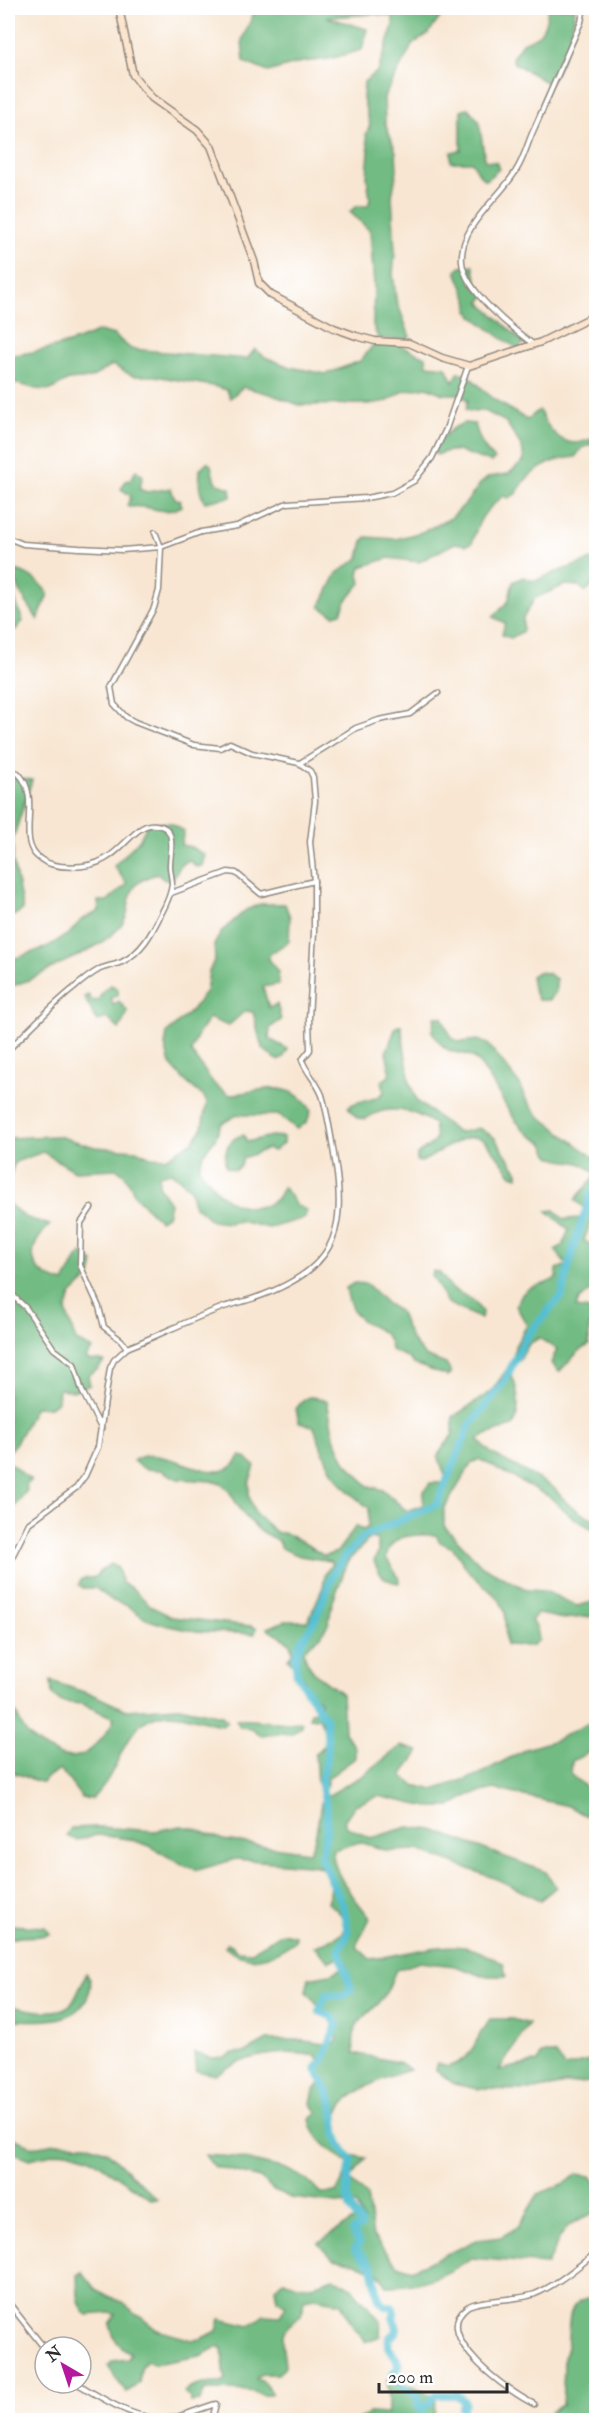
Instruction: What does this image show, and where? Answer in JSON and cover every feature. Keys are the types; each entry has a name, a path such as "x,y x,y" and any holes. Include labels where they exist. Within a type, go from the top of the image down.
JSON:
{"street":[{"path":"118,8 133,75 158,103 201,134 214,152 260,283 265,291 298,310 356,336 375,341 409,343 442,358 469,366 533,344 597,315"},
{"path":"533,344 504,322 484,300 462,264 463,256 470,232 517,169 581,22 584,8"},
{"path":"8,537 23,544 79,548 122,550 161,547 201,532 237,526 287,503 366,498 392,493 405,488 423,471 432,458 446,429 469,366"},
{"path":"8,1565 29,1523 76,1488 85,1476 98,1447 110,1368 114,1360 127,1348 290,1282 319,1261 333,1240 339,1216 341,1198 320,1091 302,1060 310,1050 314,880 310,842 315,801 314,785 310,771 299,763 252,753 230,743 220,748 194,745 135,722 120,712 114,704 111,687 158,598 162,567 161,547 155,532"},
{"path":"299,763 356,728 379,720 410,714 438,693"},
{"path":"8,770 18,773 29,790 29,837 31,847 39,858 63,866 98,862 116,852 140,829 149,825 158,825 168,829 171,837 172,882 170,893 154,929 142,946 120,963 101,969 76,986 52,1006 8,1050"},
{"path":"170,893 206,882 228,872 236,873 261,894 314,880"},
{"path":"172,882 181,888"},
{"path":"91,1208 81,1223 80,1265 99,1307 104,1327 121,1340 127,1348"},
{"path":"8,1291 26,1308 54,1349 74,1364 82,1391 102,1429"},
{"path":"8,1633 8,1695"},
{"path":"534,2404 491,2377 467,2353 458,2325 461,2314 467,2306 482,2302 512,2300 535,2294 597,2253"},
{"path":"8,2302 34,2335"},
{"path":"93,2393 113,2405 146,2419 169,2418 216,2404 212,2421"}],"green space":[{"path":"256,8 447,8 428,34 413,44 384,97 385,123 396,152 397,170 392,196 395,252 393,274 396,299 410,337 402,340 378,338 373,325 374,285 370,231 350,212 356,206 368,206 370,199 367,177 369,151 366,135 370,125 363,99 364,82 378,71 393,26 393,16 373,14 327,17 367,29 362,50 329,59 302,62 268,72 244,62 242,40"},
{"path":"548,8 575,8 573,26 566,47 549,84 514,63 512,58 522,43 534,38 542,30"},
{"path":"468,108 479,121 485,161 496,162 499,169 486,180 481,177 472,162 451,162 451,152 461,150 461,110"},
{"path":"473,265 477,283 486,295 480,302 524,343 519,348 501,338 468,311 469,303 456,271 461,267"},
{"path":"99,331 114,335 131,349 247,359 255,349 265,357 290,367 326,374 360,361 375,343 399,345 426,357 427,365 446,367 453,382 459,372 470,377 492,398 527,420 539,410 553,432 564,440 577,443 596,438 596,443 582,448 575,457 549,463 527,478 517,493 509,498 503,496 483,516 472,543 466,545 455,543 419,562 389,558 361,567 359,574 361,583 346,601 341,613 334,615 320,607 337,573 359,558 366,537 396,539 422,532 451,518 480,484 489,477 508,474 524,461 522,447 506,422 483,410 475,412 466,410 468,400 458,394 443,394 427,387 404,391 388,401 368,404 299,405 243,387 230,398 227,390 213,386 155,376 133,376 112,365 91,378 68,380 51,390 36,389 8,381 8,356 55,347"},
{"path":"464,423 475,424 482,443 495,459 491,462 458,451 437,455 434,452 446,434"},
{"path":"207,462 211,465 218,484 230,488 231,497 205,502 200,490 199,478 200,469"},
{"path":"136,470 143,476 139,489 147,492 171,488 174,497 180,501 182,506 162,511 127,506 131,496 121,489 125,482 132,478"},
{"path":"596,558 596,583 586,592 579,586 565,585 535,598 523,618 523,631 511,638 502,635 505,623 493,617 508,602 513,582 523,577 535,581"},
{"path":"12,570 33,578 48,594 38,620 21,594"},
{"path":"10,586 23,621 15,630 8,632 8,587"},
{"path":"8,779 32,780 13,839 13,861 23,910 8,919"},
{"path":"148,823 171,823 184,831 181,845 191,847 205,855 202,866 196,867 189,860 181,865 172,880 165,880 157,874 145,878 132,891 125,920 106,939 34,978 8,987 8,961 47,947 70,933 81,920 99,911 98,901 107,901 127,884 114,866 140,839"},
{"path":"260,904 285,904 290,917 289,941 270,954 268,958 278,972 279,984 263,987 269,1008 277,1004 281,1020 270,1028 269,1039 288,1049 283,1058 277,1060 262,1048 253,1012 245,1011 228,1026 209,1018 197,1036 191,1052 214,1084 230,1095 265,1089 285,1090 294,1093 311,1110 307,1122 297,1129 279,1115 237,1115 221,1124 215,1139 203,1154 199,1169 221,1195 240,1205 255,1207 269,1204 278,1197 283,1187 297,1206 306,1210 305,1218 269,1228 239,1221 228,1223 212,1221 194,1205 190,1188 171,1172 159,1175 159,1187 170,1203 167,1216 159,1220 137,1198 124,1174 117,1169 75,1171 43,1152 15,1162 10,1176 9,1204 25,1217 50,1225 36,1243 34,1260 37,1267 52,1279 64,1283 82,1253 94,1262 91,1276 71,1295 66,1311 76,1341 93,1349 86,1357 89,1360 104,1361 98,1369 88,1375 90,1385 73,1391 59,1389 58,1401 50,1407 35,1407 8,1453 8,1138 58,1136 95,1147 136,1150 151,1157 166,1158 192,1142 201,1131 207,1103 204,1097 170,1064 165,1046 167,1033 192,1010 206,991 209,972 215,958 214,945 222,931 246,910"},
{"path":"538,972 547,973 556,979 556,992 549,1000 538,1000 533,989 531,976"},
{"path":"111,985 118,989 118,995 111,998 113,1005 119,1001 128,1012 119,1029 107,1018 97,1021 84,997 88,995 92,1001 98,1000 104,990"},
{"path":"435,1017 442,1017 451,1038 461,1042 478,1040 488,1044 520,1085 525,1098 538,1115 596,1159 596,1175 577,1162 551,1156 543,1143 524,1130 511,1114 479,1063 468,1055 451,1051 438,1041 432,1031"},
{"path":"401,1025 410,1083 417,1101 458,1133 479,1128 494,1137 518,1172 518,1177 512,1175 489,1145 478,1138 470,1137 462,1140 421,1162 417,1161 417,1155 436,1139 434,1124 418,1115 400,1110 383,1111 366,1119 357,1118 348,1107 357,1102 376,1098 384,1092 382,1081 389,1076 390,1069 386,1053 396,1027"},
{"path":"244,1135 247,1142 271,1136 283,1137 283,1143 274,1151 267,1149 243,1158 241,1165 235,1170 226,1167 225,1157 230,1143"},
{"path":"596,1175 596,1210 584,1240 596,1249 596,1287 579,1300 576,1308 596,1311 596,1325 589,1326 589,1345 580,1350 559,1372 551,1363 557,1349 539,1338 529,1344 519,1361 513,1361 515,1346 527,1325 516,1306 520,1298 529,1288 552,1281 557,1277 557,1269 567,1265 555,1250 562,1246 569,1230 547,1211 554,1210 564,1219 584,1218 583,1207 575,1200"},
{"path":"433,1271 439,1272 452,1289 473,1300 482,1312 481,1319 447,1303 432,1275"},
{"path":"354,1283 367,1284 387,1304 399,1311 411,1339 425,1356 446,1364 451,1373 447,1376 414,1364 407,1357 391,1350 385,1335 359,1318 353,1311 346,1288"},
{"path":"507,1369 514,1381 518,1396 516,1420 513,1426 478,1440 491,1453 553,1487 568,1504 596,1520 596,1531 570,1516 550,1497 479,1459 471,1464 444,1509 444,1526 482,1566 528,1590 545,1591 577,1606 596,1601 596,1616 562,1619 537,1613 531,1621 537,1628 539,1640 531,1646 506,1645 505,1612 499,1599 470,1573 453,1548 440,1542 436,1535 412,1535 398,1539 388,1550 386,1558 399,1578 399,1583 389,1581 380,1574 374,1561 378,1552 378,1540 370,1538 348,1561 332,1604 329,1622 321,1636 304,1650 305,1658 313,1670 342,1694 344,1731 355,1748 355,1758 328,1778 325,1792 317,1784 315,1755 329,1740 319,1718 309,1717 311,1712 320,1711 320,1700 309,1694 305,1680 288,1659 293,1652 289,1642 267,1628 285,1621 308,1621 323,1587 325,1574 332,1564 330,1561 300,1556 281,1548 279,1541 261,1532 243,1514 229,1491 221,1484 212,1481 178,1479 161,1470 145,1469 133,1461 144,1456 156,1456 221,1471 232,1466 240,1456 245,1457 255,1466 249,1483 249,1496 255,1513 277,1533 285,1533 324,1556 337,1552 356,1526 363,1530 368,1527 369,1508 347,1490 333,1473 314,1427 299,1422 296,1409 303,1401 312,1397 327,1401 334,1437 345,1461 368,1486 383,1490 407,1511 423,1505 424,1491 430,1483 442,1483 446,1479 438,1455 453,1434 453,1417 491,1392"},
{"path":"8,1461 31,1481 26,1484 27,1490 15,1506 8,1502"},
{"path":"111,1564 118,1568 122,1583 132,1588 152,1607 172,1617 251,1626 256,1628 255,1634 194,1631 168,1626 146,1619 95,1588 83,1588 79,1585 81,1579 96,1577 101,1570"},
{"path":"51,1681 96,1696 126,1710 179,1707 222,1716 228,1722 221,1725 176,1714 157,1716 146,1721 130,1736 115,1767 92,1799 82,1798 61,1770 50,1775 42,1783 9,1771 11,1747 8,1744 8,1722 15,1712 25,1731 33,1740 54,1753 71,1757 85,1753 97,1744 114,1718 82,1704 62,1702 52,1695"},
{"path":"236,1719 302,1722 302,1726 291,1734 262,1736 252,1728 240,1727"},
{"path":"596,1721 596,1749 572,1761 571,1775 596,1795 596,1821 568,1806 494,1789 469,1795 450,1807 428,1807 378,1796 355,1805 344,1821 347,1827 371,1838 408,1827 433,1830 546,1872 556,1887 540,1900 499,1880 418,1850 388,1851 360,1842 333,1850 336,1868 352,1895 370,1918 356,1946 370,1959 435,1947 461,1947 477,1950 503,1963 506,1976 483,1976 455,1966 420,1962 396,1970 384,1996 357,2025 353,2041 354,2053 401,2063 410,2070 390,2076 357,2092 341,2107 337,2116 337,2131 349,2155 366,2158 349,2180 367,2196 373,2236 397,2265 412,2270 477,2240 501,2237 518,2227 538,2194 563,2184 577,2174 591,2176 596,2183 596,2213 576,2221 564,2231 547,2264 471,2258 432,2279 399,2286 387,2286 378,2273 353,2262 333,2259 318,2243 353,2220 363,2220 356,2205 291,2198 274,2190 260,2178 213,2166 205,2155 235,2157 286,2169 305,2179 321,2193 336,2193 350,2165 320,2140 312,2127 310,2119 318,2113 311,2103 314,2090 322,2079 317,2056 291,2053 264,2055 251,2058 215,2075 196,2071 194,2053 212,2058 225,2057 233,2053 246,2052 267,2040 297,2040 333,2045 338,2040 333,2021 306,1991 309,1978 330,1974 348,1966 341,1958 329,1961 314,1947 342,1934 347,1924 339,1912 328,1903 331,1887 327,1873 318,1866 236,1859 198,1870 181,1864 150,1846 129,1839 98,1835 76,1840 66,1836 71,1828 99,1827 155,1831 181,1826 196,1829 223,1840 309,1852 316,1833 322,1799 362,1776 401,1746 419,1751 402,1776 414,1785 433,1790 478,1775 526,1749 556,1740"},
{"path":"8,1925 45,1927 49,1934 8,1940"},
{"path":"282,1933 296,1936 295,1941 269,1956 242,1957 225,1947 227,1943 232,1945 236,1951 252,1952"},
{"path":"86,1973 91,1984 90,1989 82,2005 74,2012 54,2020 8,2020 8,2005 41,2011 66,2008 74,2000"},
{"path":"490,2019 512,2019 529,2024 499,2070 538,2062 541,2054 555,2054 565,2067 596,2059 596,2078 590,2082 534,2090 478,2089 454,2084 435,2069 437,2063 447,2067 464,2059"},
{"path":"8,2135 32,2147 56,2143 87,2144 108,2152 157,2199 152,2200 89,2157 67,2151 29,2159 8,2150"},
{"path":"82,2272 95,2289 124,2304 157,2330 192,2340 217,2331 220,2319 249,2326 264,2315 280,2316 286,2306 277,2300 275,2288 284,2281 296,2285 308,2285 333,2278 351,2287 381,2321 380,2336 366,2342 353,2326 341,2303 315,2298 304,2300 301,2316 292,2322 282,2338 285,2366 278,2374 262,2374 256,2379 263,2382 273,2394 237,2390 205,2390 200,2401 191,2402 184,2393 192,2387 221,2383 225,2380 222,2348 217,2347 200,2356 154,2364 146,2361 141,2369 139,2383 126,2393 108,2366 113,2361 128,2359 131,2353 119,2345 113,2334 110,2324 116,2315 110,2313 87,2315 83,2311 78,2297 77,2275"},
{"path":"596,2297 596,2420 538,2420 562,2405 564,2358 572,2311 580,2301"},
{"path":"387,2380 420,2389 436,2398 435,2413 426,2420 357,2420 369,2413 388,2414"}],"waterway":[{"path":"468,2420 462,2410 465,2402 457,2395 435,2395 422,2410 418,2406 418,2396 406,2389 395,2377 393,2373 399,2367 396,2357 388,2347 389,2338 396,2333 397,2327 393,2318 395,2311 392,2306 385,2306 379,2300 372,2266 355,2249 359,2244 353,2231 361,2226 351,2209 347,2191 352,2160 338,2139 331,2099 316,2069 324,2058 337,2024 331,2016 319,2011 326,1995 343,1996 351,1989 339,1950 348,1933 343,1905 321,1858 326,1834 327,1810 321,1782 328,1750 326,1720 297,1675 295,1658 300,1644 314,1622 334,1572 345,1556 363,1537 437,1504 469,1427 504,1382 526,1337 562,1295 574,1246 591,1195 596,1189"}]}
